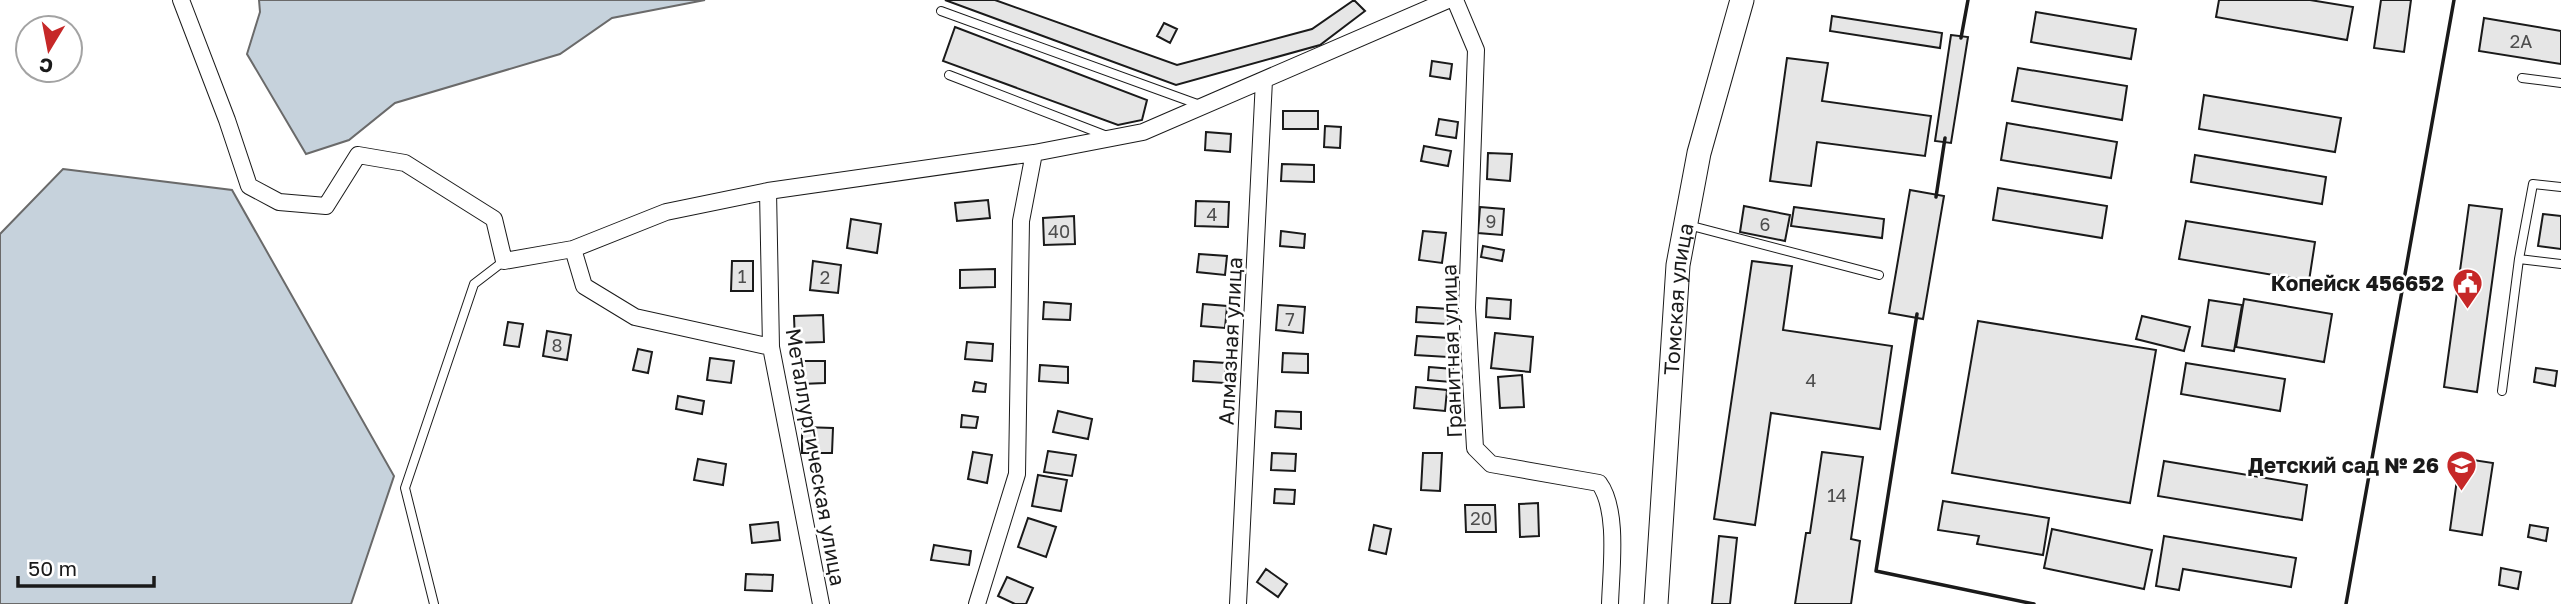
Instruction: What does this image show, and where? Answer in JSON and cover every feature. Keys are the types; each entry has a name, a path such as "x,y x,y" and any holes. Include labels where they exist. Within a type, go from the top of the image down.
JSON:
{"street":[{"path":"181,0 227,120 248,186 279,202 326,206 358,155 405,163 495,219 505,261 573,249 666,212 768,191 1034,153 1143,132 1448,0"},
{"name":"Гранитная улица","path":"1455,0 1476,50 1466,308 1475,448 1491,464 1599,483 1607,494 1611,531 1610,604"},
{"name":"Томская улица","path":"1657,604 1678,265 1699,153 1742,0"},
{"name":"Алмазная улица","path":"1238,604 1264,80"},
{"path":"976,604 1017,474 1021,221 1034,153"},
{"name":"Металлургическая улица","path":"768,191 771,347 821,604"},
{"path":"573,249 584,286 635,317 771,347"}],"lane":[{"path":"941,12 1203,107"},
{"path":"949,75 1114,138"},
{"path":"2522,78 2561,83"},
{"path":"2502,391 2519,259 2533,184 2561,187"},
{"path":"1685,224 1879,275"},
{"path":"2519,259 2561,264"},
{"path":"434,604 405,488 474,284 505,261"}],"shaded area":[{"path":"259,0 705,0 612,18 560,54 395,103 349,140 306,154 247,54 260,12"},
{"path":"63,169 232,190 394,476 351,604 0,604 0,234"}],"building":[{"path":"945,0 995,0 1177,65 1312,29 1354,0 1365,11 1320,45 1176,85"},
{"path":"2219,0 2310,0 2353,7 2347,40 2216,17"},
{"path":"2381,0 2411,0 2404,52 2374,48"},
{"path":"2036,12 2136,29 2131,59 2031,42"},
{"path":"1832,16 1942,33 1940,48 1830,31"},
{"path":"2484,18 2561,31 2561,64 2479,51"},
{"path":"1164,23 1177,29 1170,43 1157,36"},
{"path":"955,27 1147,100 1142,120 1118,125 943,61"},
{"path":"1951,35 1968,37 1951,143 1935,141"},
{"path":"1787,58 1828,63 1822,101 1931,116 1925,156 1817,142 1811,186 1770,181"},
{"path":"1432,61 1452,64 1450,79 1430,76"},
{"path":"2018,68 2127,86 2122,120 2012,101"},
{"path":"2204,95 2341,118 2335,152 2199,129"},
{"path":"1283,111 1318,111 1318,129 1283,129"},
{"path":"1439,119 1458,122 1456,138 1436,135"},
{"path":"2007,123 2117,142 2111,178 2001,160"},
{"path":"1325,126 1341,127 1340,148 1324,147"},
{"path":"1206,132 1231,134 1230,152 1205,150"},
{"path":"1424,146 1451,151 1448,166 1421,161"},
{"path":"1488,153 1512,154 1510,181 1487,179"},
{"path":"2195,155 2326,177 2322,204 2191,182"},
{"path":"1282,164 1314,165 1314,182 1281,181"},
{"path":"1998,188 2107,206 2102,238 1993,220"},
{"path":"1910,190 1944,196 1923,319 1889,313"},
{"path":"988,200 990,218 957,221 955,203"},
{"path":"1196,201 1229,202 1228,227 1195,226"},
{"path":"2469,205 2502,209 2477,392 2444,387"},
{"path":"1744,206 1790,215 1785,241 1740,232"},
{"path":"1480,207 1504,209 1502,235 1478,233"},
{"path":"1794,207 1884,219 1882,238 1791,226"},
{"path":"2543,214 2561,216 2561,249 2538,246"},
{"path":"1074,216 1075,244 1044,245 1043,218"},
{"path":"851,219 881,224 877,253 847,248"},
{"path":"2186,221 2315,242 2309,281 2179,259"},
{"path":"1281,231 1305,234 1304,248 1280,246"},
{"path":"1423,231 1446,233 1442,263 1419,260"},
{"path":"1483,246 1504,250 1502,261 1481,257"},
{"path":"1199,254 1227,256 1225,275 1197,272"},
{"path":"732,261 753,261 753,291 731,291"},
{"path":"813,261 841,265 838,293 810,290"},
{"path":"1752,261 1792,266 1783,330 1892,346 1880,429 1771,413 1755,525 1714,519"},
{"path":"995,269 995,287 960,288 960,270"},
{"path":"1487,298 1511,300 1510,319 1486,317"},
{"path":"2244,299 2332,314 2324,362 2236,347"},
{"path":"2209,300 2242,305 2234,351 2202,346"},
{"path":"1044,302 1071,304 1070,320 1043,319"},
{"path":"1203,304 1227,306 1225,328 1201,326"},
{"path":"1278,305 1305,307 1303,333 1276,330"},
{"path":"1417,307 1449,309 1448,324 1416,322"},
{"path":"823,315 824,342 795,343 794,316"},
{"path":"2142,316 2190,327 2184,351 2136,339"},
{"path":"1978,321 2156,350 2130,503 1952,473"},
{"path":"508,322 523,324 519,347 504,345"},
{"path":"547,331 571,335 567,360 543,356"},
{"path":"1495,333 1533,337 1530,372 1491,368"},
{"path":"1417,336 1449,338 1448,357 1415,355"},
{"path":"967,342 993,344 992,361 965,359"},
{"path":"638,349 652,352 648,373 633,370"},
{"path":"1283,353 1308,354 1308,373 1282,372"},
{"path":"710,358 734,361 731,383 707,380"},
{"path":"800,361 825,361 825,383 801,384"},
{"path":"1194,361 1226,363 1225,383 1193,381"},
{"path":"2186,363 2285,379 2280,411 2181,394"},
{"path":"1040,365 1068,367 1068,383 1039,381"},
{"path":"1429,367 1453,369 1451,382 1428,380"},
{"path":"2536,368 2557,371 2555,386 2534,382"},
{"path":"1522,375 1524,407 1500,408 1498,377"},
{"path":"975,382 986,384 985,392 973,391"},
{"path":"1416,387 1447,390 1445,411 1414,408"},
{"path":"678,396 704,401 702,414 676,409"},
{"path":"1058,411 1092,419 1088,439 1053,432"},
{"path":"1276,411 1301,412 1301,429 1275,427"},
{"path":"962,415 978,417 976,428 961,427"},
{"path":"802,427 833,428 832,453 802,453"},
{"path":"1048,451 1076,455 1072,476 1044,472"},
{"path":"973,452 992,455 987,483 968,479"},
{"path":"1822,452 1863,457 1851,539 1860,541 1851,604 1795,604 1806,533 1810,533"},
{"path":"1272,453 1296,454 1295,471 1271,470"},
{"path":"1423,453 1442,453 1440,491 1421,490"},
{"path":"2460,458 2493,463 2482,535 2450,530"},
{"path":"698,459 726,464 723,485 694,480"},
{"path":"2164,461 2307,485 2302,520 2158,496"},
{"path":"1038,475 1067,480 1061,511 1032,506"},
{"path":"1275,489 1295,490 1294,504 1274,503"},
{"path":"1943,501 2049,518 2043,555 1977,544 1979,536 1938,530"},
{"path":"1538,503 1539,536 1520,537 1519,504"},
{"path":"1465,505 1495,505 1496,532 1466,532"},
{"path":"1028,518 1056,527 1046,557 1018,547"},
{"path":"778,522 780,540 752,543 750,525"},
{"path":"1374,525 1391,529 1386,554 1369,550"},
{"path":"2530,525 2548,528 2546,541 2528,537"},
{"path":"2052,529 2152,550 2144,589 2044,568"},
{"path":"1719,536 1737,538 1730,604 1712,604"},
{"path":"2164,536 2296,558 2291,587 2183,569 2179,590 2156,586"},
{"path":"934,545 971,551 969,565 931,560"},
{"path":"2501,568 2521,572 2518,589 2499,585"},
{"path":"1266,569 1287,584 1278,597 1257,582"},
{"path":"746,574 773,575 772,591 745,590"},
{"path":"1007,577 1033,588 1026,604 1015,604 998,596"}],"wall":[{"path":"1961,38 1968,0"},
{"path":"2346,604 2454,0"},
{"path":"1936,197 1945,138"},
{"path":"1917,314 1876,571 2034,604"}],"place":[{"name":"Копейск 456652","path":"2467,310"},
{"name":"Детский сад № 26","path":"2462,492"}]}
